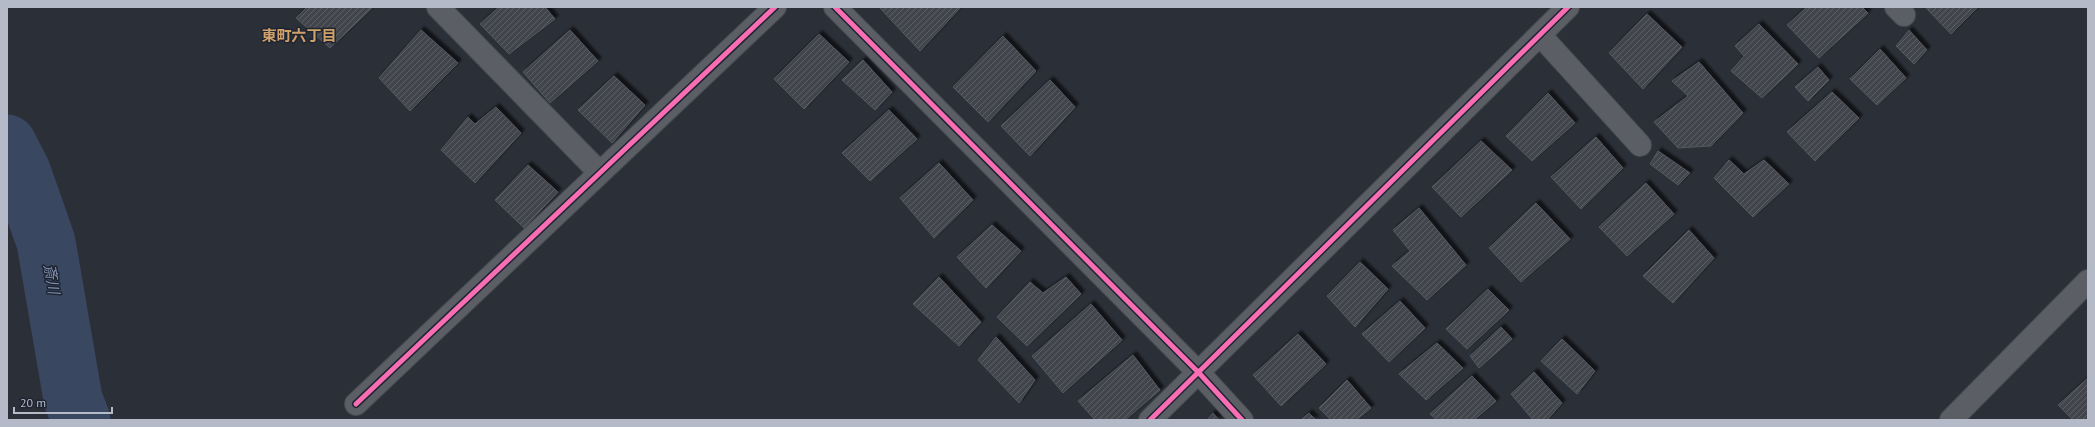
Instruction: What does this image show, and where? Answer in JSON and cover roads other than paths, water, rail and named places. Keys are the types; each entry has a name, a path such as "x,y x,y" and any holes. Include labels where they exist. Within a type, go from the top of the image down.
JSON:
{"street":[{"path":"438,7 600,173"},
{"path":"356,404 775,7"},
{"path":"835,7 1199,373 1242,420"},
{"path":"1150,420 1568,7"},
{"path":"1540,35 1640,145"},
{"path":"1951,420 2088,281"}],"waterway":[{"name":"斎川","path":"7,144 21,171 46,242 73,399 81,420"}],"district":[{"name":"東町六丁目","path":"299,35"}]}
